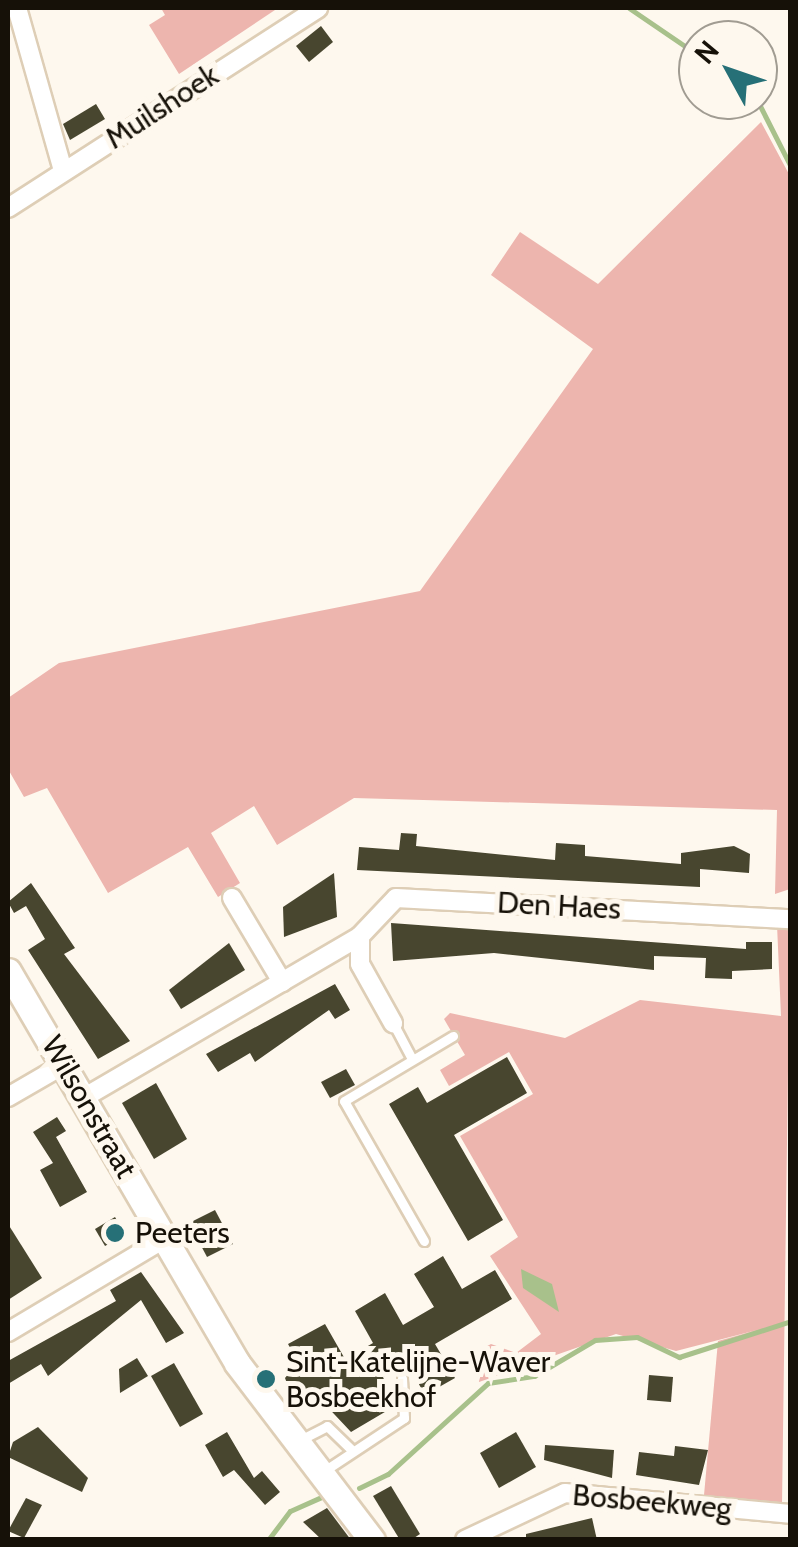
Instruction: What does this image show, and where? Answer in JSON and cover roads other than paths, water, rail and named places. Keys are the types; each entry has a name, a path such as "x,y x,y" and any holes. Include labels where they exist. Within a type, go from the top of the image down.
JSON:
{"street":[{"path":"17,8 62,171"},
{"name":"Muilshoek","path":"8,208 318,8"},
{"path":"232,898 282,982"},
{"name":"Den Haes","path":"84,1097 360,936 396,898 784,918"},
{"path":"360,936 360,964 393,1023"},
{"name":"Wilsonstraat","path":"8,972 237,1363 324,1471 372,1540"},
{"path":"8,1097 65,1064"},
{"path":"8,1332 164,1239"},
{"name":"Bosbeekweg","path":"465,1540 564,1493 790,1514"}],"lane":[{"path":"393,1023 412,1059"},
{"path":"424,1240 344,1101 453,1036"},
{"path":"324,1471 351,1449 404,1418 402,1378"},
{"path":"300,1440 327,1426 351,1449"}],"waterway":[{"path":"629,8 678,41"},
{"path":"767,120 790,165"},
{"path":"359,1488 388,1474 488,1383 534,1376 595,1340 637,1337 679,1357 788,1322"},
{"path":"268,1540 290,1511 323,1496"}],"place":[{"name":"Peeters","path":"115,1233"},
{"name":"Sint-Katelijne-Waver Bosbeekhof","path":"266,1379"}]}
